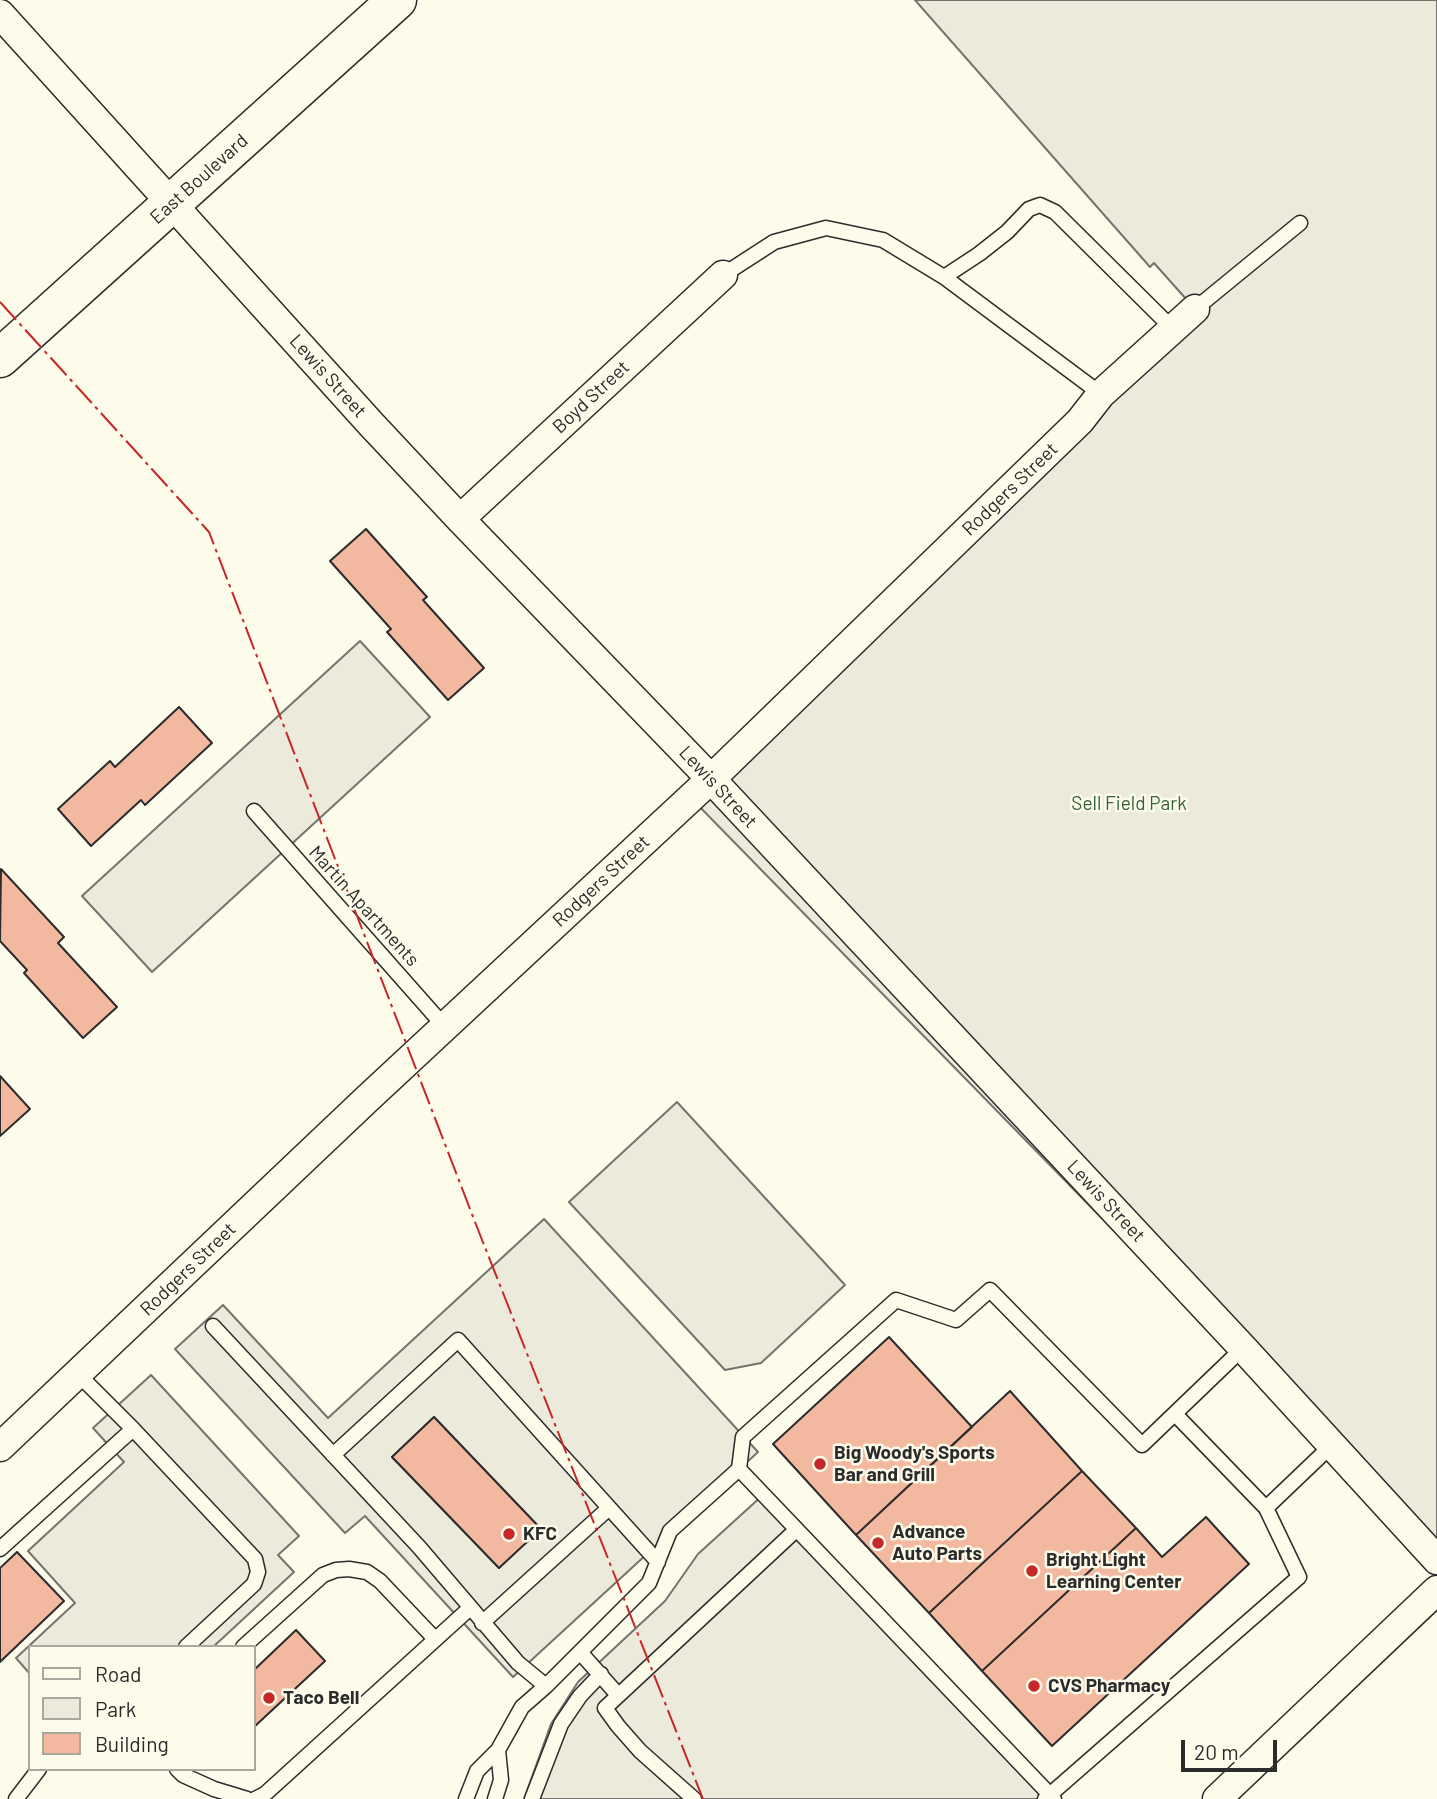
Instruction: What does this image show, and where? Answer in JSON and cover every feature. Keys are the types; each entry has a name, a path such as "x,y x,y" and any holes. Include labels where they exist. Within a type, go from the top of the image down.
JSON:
{"street":[{"name":"East Boulevard","path":"0,358 397,0"},
{"name":"Lewis Street","path":"0,14 362,414 711,779 1243,1348 1437,1560"},
{"name":"Boyd Street","path":"460,519 723,275"},
{"name":"Rodgers Street","path":"0,1447 711,779 1080,421 1101,394 1195,309"},
{"path":"1217,1799 1437,1590"}],"lane":[{"path":"944,277 1007,232 1029,209 1040,205 1055,212 1173,329"},
{"path":"1195,309 1300,222"},
{"path":"723,275 774,242 826,228 883,240 944,277 1101,394"},
{"name":"Martin Apartments","path":"254,811 445,1027"},
{"path":"455,1799 498,1750 522,1707 649,1583 670,1531 739,1469 743,1437 896,1300 956,1320 990,1290 1142,1445 1243,1348"},
{"path":"213,1326 419,1547 518,1663 546,1686"},
{"path":"333,1455 458,1340 657,1562"},
{"path":"78,1374 256,1559 258,1572 254,1584 188,1645"},
{"path":"739,1469 1050,1798 1299,1577 1266,1508 1175,1414"},
{"path":"0,1549 133,1429"},
{"path":"1266,1508 1332,1445"},
{"path":"482,1623 608,1508"},
{"path":"694,1799 640,1751 605,1708 796,1530"},
{"path":"245,1645 323,1575 349,1569 367,1572 380,1581 435,1639"},
{"path":"255,1799 265,1794 470,1608"},
{"path":"580,1652 618,1695"},
{"path":"532,1799 561,1724 580,1696 601,1674"},
{"path":"497,1799 502,1780 498,1750"},
{"path":"16,1799 39,1771"},
{"path":"179,1771 214,1789 247,1799"},
{"path":"466,1799 477,1771"}],"green space":[{"name":"Sell Field Park","path":"915,0 1437,0 1437,1561 691,798 1195,309 1154,263 1150,267"}],"shaded area":[{"path":"360,641 430,717 152,972 82,896"},
{"path":"677,1102 845,1285 761,1363 725,1370 569,1202"},
{"path":"544,1219 758,1452 513,1677 365,1516 345,1533 175,1349 223,1305 328,1418","holes":["434,1417 540,1528 499,1568 392,1457"]},
{"path":"151,1375 299,1536 278,1555 294,1572 215,1645 30,1645 75,1603 28,1551 124,1462 93,1428"},
{"path":"763,1495 1054,1799 524,1799 551,1724 578,1682 665,1601 698,1554"},
{"path":"28,1647 28,1672 16,1658"}],"building":[{"path":"366,529 427,597 423,600 484,668 448,700 387,632 391,629 330,561"},
{"path":"179,707 212,743 145,805 141,800 91,846 58,809 110,761 115,767"},
{"path":"1,869 64,937 58,943 117,1007 83,1038 24,973 27,970 0,941"},
{"path":"0,1076 30,1109 0,1136"},
{"path":"889,1337 972,1427 856,1535 773,1444"},
{"path":"1010,1391 1082,1471 929,1613 856,1535"},
{"path":"434,1417 541,1529 499,1568 392,1457"},
{"name":"Bright Light Learning Center","path":"1082,1471 1136,1528 982,1671 929,1613"},
{"path":"1206,1517 1249,1564 1052,1746 982,1671 1136,1528 1162,1557"},
{"path":"17,1552 64,1601 0,1662 0,1568"},
{"name":"Taco Bell","path":"296,1630 325,1661 256,1725 256,1668"}],"power":[{"path":"0,302 209,532 475,1222 703,1799"}],"place":[{"name":"Big Woody's Sports Bar and Grill","path":"820,1464"},
{"name":"KFC","path":"509,1534"},
{"name":"Advance Auto Parts","path":"878,1543"},
{"name":"Bright Light Learning Center","path":"1032,1571"},
{"name":"CVS Pharmacy","path":"1034,1686"},
{"name":"Taco Bell","path":"269,1698"}]}
